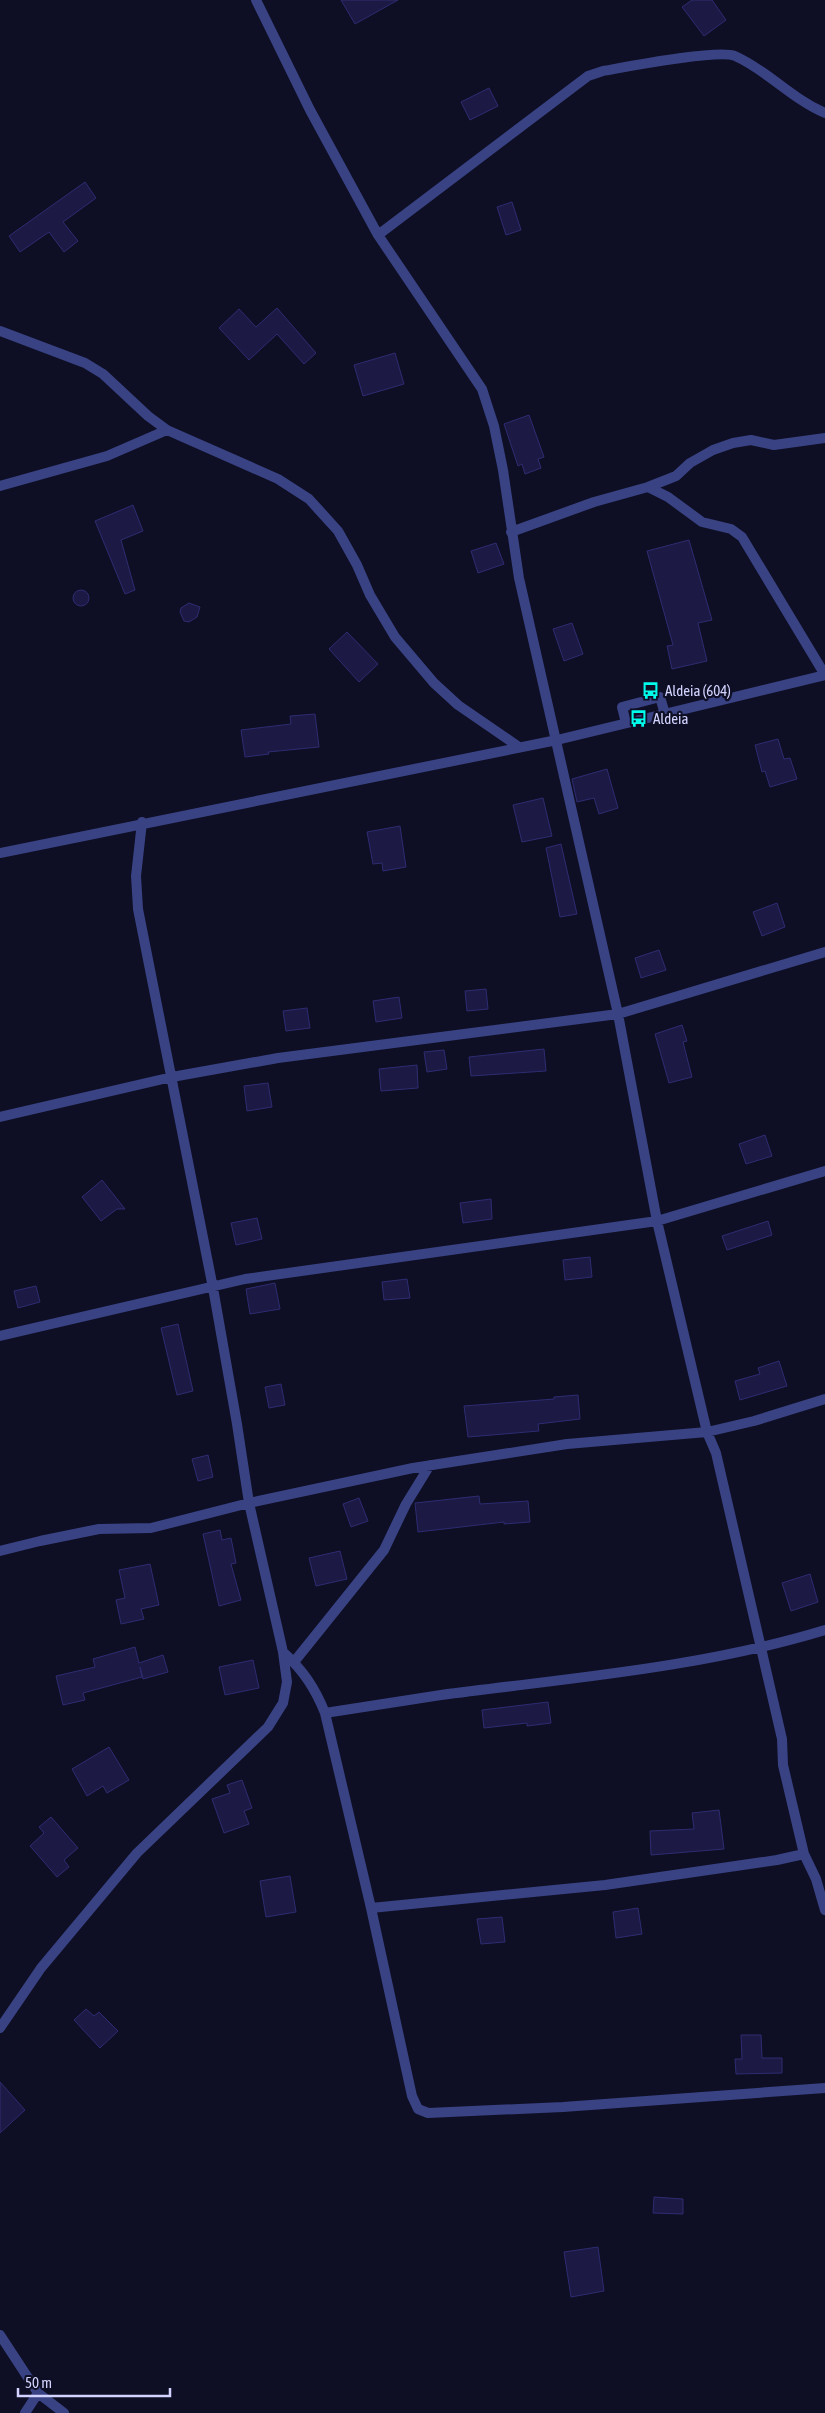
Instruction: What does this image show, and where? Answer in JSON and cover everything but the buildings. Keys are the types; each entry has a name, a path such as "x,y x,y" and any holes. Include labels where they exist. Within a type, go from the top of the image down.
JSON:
{"street":[{"path":"256,0 310,110 378,235 482,389 494,426 503,470 519,578 618,1014 657,1221 707,1432 716,1453 762,1648 782,1739 783,1765 790,1802 804,1854 816,1879 825,1910"},
{"path":"378,235 588,76 602,71 713,54 733,55 813,108 825,113"},
{"path":"0,331 85,363 103,374 148,416 167,430 278,479 309,499 338,531 370,595 396,636 434,683 458,705 519,747"},
{"path":"0,486 107,456 167,430"},
{"path":"511,532 594,502 648,487 676,476 690,463 713,450 733,443 751,440 774,445 825,438"},
{"path":"0,853 142,822 557,740 825,675 742,537 731,529 702,522 668,497 648,487"},
{"path":"626,723 622,707 660,697 665,714"},
{"path":"0,2028 41,1968 137,1853 268,1727 283,1702 287,1682 283,1652 248,1503 237,1424 213,1288 138,909 136,876 142,822"},
{"path":"0,1117 172,1077 278,1058 618,1014 825,952"},
{"path":"0,1336 254,1278 657,1221 825,1172"},
{"path":"0,1551 99,1529 151,1528 248,1503 430,1465 567,1444 707,1432 754,1421 825,1399"},
{"path":"294,1662 384,1550 406,1504 430,1465"},
{"path":"325,1713 576,1679 762,1648 825,1630"},
{"path":"283,1652 301,1668 317,1694 325,1713 371,1908 412,2096 418,2109 428,2112 563,2107 825,2088"},
{"path":"371,1908 605,1885 777,1860 804,1854"},
{"path":"0,2334 38,2393 64,2413"},
{"path":"25,2413 38,2393"}],"place":[{"name":"Aldeia (604)","path":"651,690"},
{"name":"Aldeia","path":"639,718"}]}
